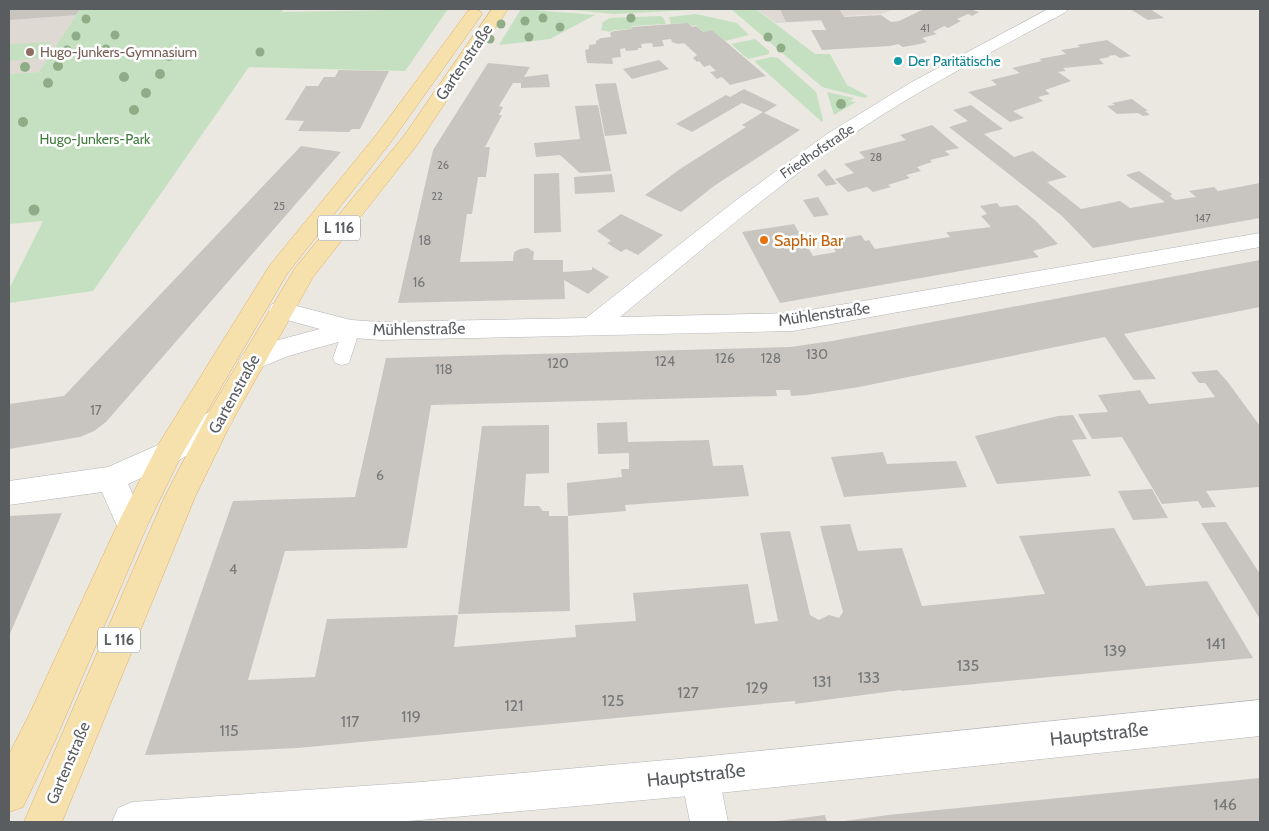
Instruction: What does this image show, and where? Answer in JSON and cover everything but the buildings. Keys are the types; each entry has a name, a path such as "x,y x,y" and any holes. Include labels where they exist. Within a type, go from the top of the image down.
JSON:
{"main road":[{"name":"Gartenstraße","path":"9,793 42,728 132,526 168,453 278,270 384,138 478,9"},
{"name":"Gartenstraße","path":"43,822 180,496 252,361 303,273 410,142 500,9"}],"street":[{"name":"Friedhofstraße","path":"596,324 764,188 835,137 910,92 1060,9"},
{"name":"Mühlenstraße","path":"281,310 351,329 381,330 596,324 793,322 1260,240"},
{"name":"Mühlenstraße","path":"252,361 280,349 351,329"},
{"path":"9,493 111,479 168,453 219,420"},
{"path":"111,479 132,526"},
{"name":"Hauptstraße","path":"132,822 421,801 700,776 1260,718"},
{"path":"700,776 709,822"}],"lane":[{"path":"342,358 351,329"}],"shaded area":[{"name":"Hugo-Junkers-Gymnasium","path":"9,9 80,9 39,72 9,74"},
{"path":"757,9 894,9 882,14 845,16 846,20 776,23"}],"green space":[{"name":"Hugo-Junkers-Park","path":"80,9 283,9 282,12 448,9 405,71 249,67 93,291 9,303 9,289 43,221 9,224 9,74 39,72"},
{"path":"521,9 595,15 550,39 499,45"},
{"path":"562,9 709,9 614,14"},
{"path":"731,9 756,9 815,54 830,54 847,85 868,96 865,98 822,87"},
{"path":"696,14 737,23 749,35 725,41 712,30 703,32 696,25 692,26 688,23 671,24 669,17"},
{"path":"663,17 666,24 631,26 631,29 610,32 601,30 603,22 610,18"},
{"path":"755,39 769,51 769,54 748,59 731,44"},
{"path":"52,42 41,58 9,61 9,44"},
{"path":"772,57 778,58 816,92 822,122 754,61"},
{"path":"827,92 854,98 850,101 856,102 834,115"}],"place":[{"name":"Hugo-Junkers-Gymnasium","path":"30,52"},
{"name":"Der Paritätische","path":"898,61"},
{"name":"Saphir Bar","path":"764,240"}]}
